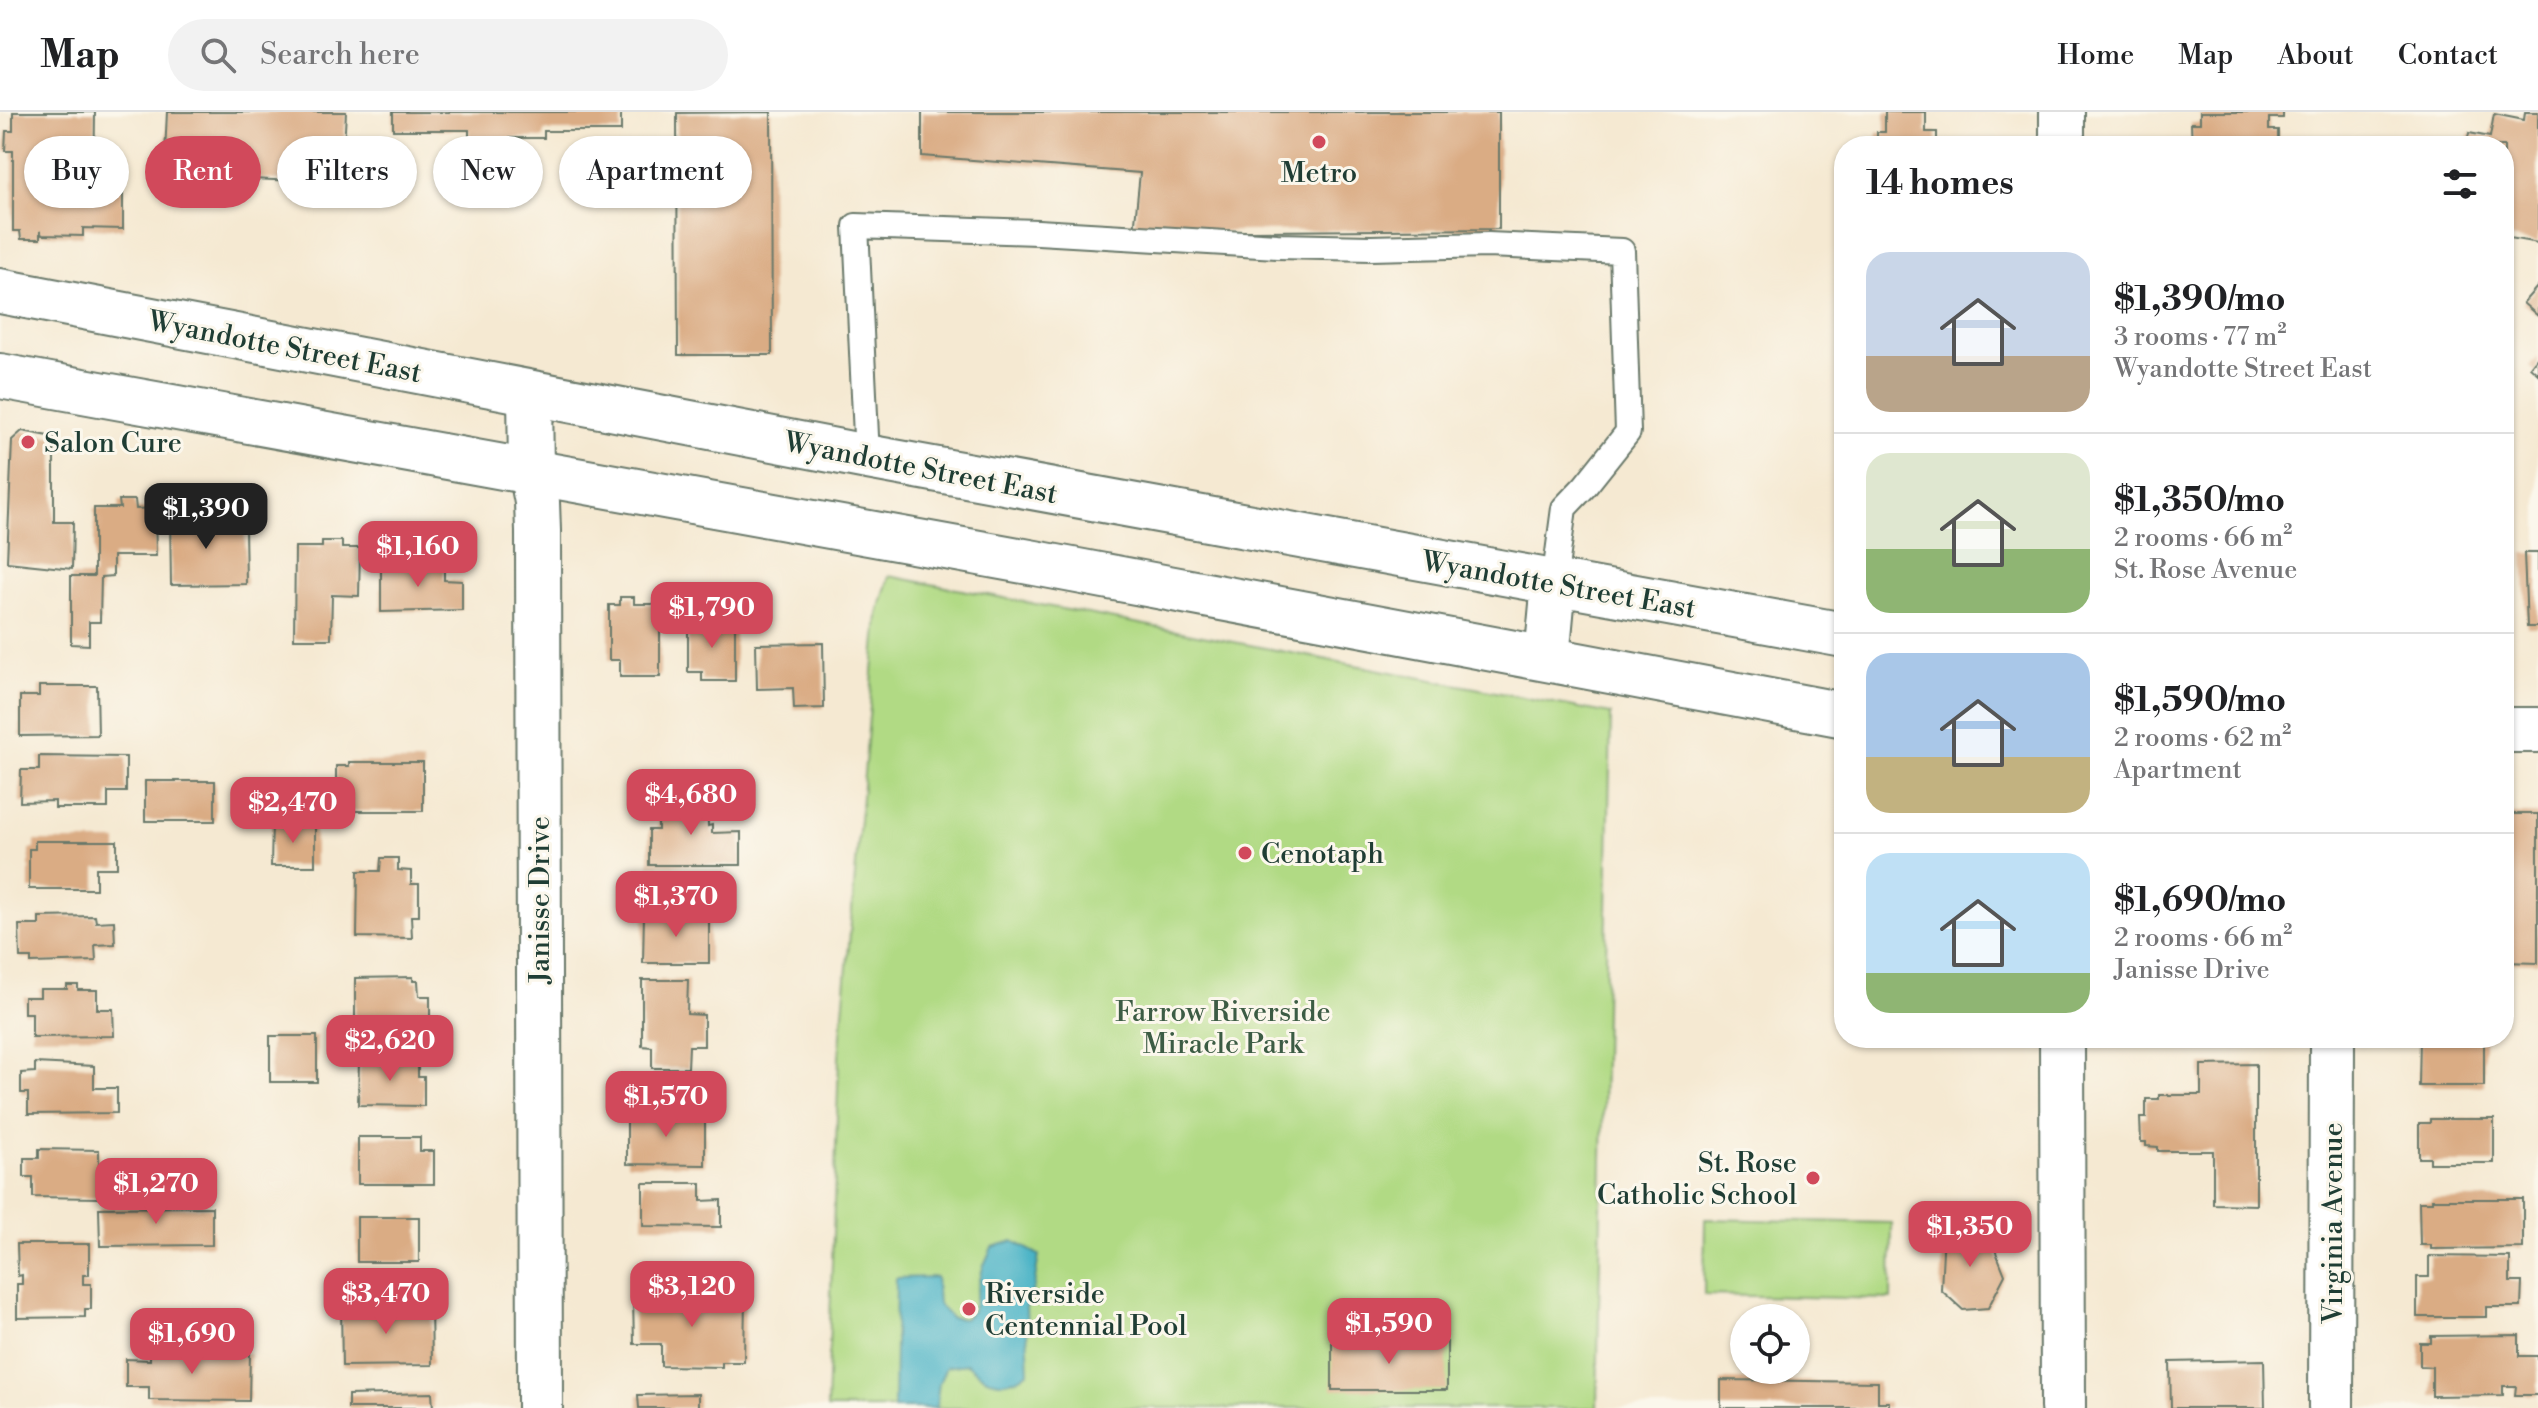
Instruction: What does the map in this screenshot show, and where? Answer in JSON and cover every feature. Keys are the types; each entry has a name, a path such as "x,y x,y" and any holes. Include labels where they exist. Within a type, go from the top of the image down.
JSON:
{"main road":[{"path":"2062,112 2062,136"},
{"name":"Wyandotte Street East","path":"0,291 867,457 1834,633"},
{"path":"0,376 531,471 1834,713"},
{"name":"Janisse Drive","path":"530,393 531,471 538,531 540,1408"},
{"path":"1547,658 1554,583"},
{"path":"2514,730 2538,730"},
{"path":"2062,1048 2063,1408"},
{"name":"Virginia Avenue","path":"2331,1408 2332,1048"}],"lane":[{"path":"867,457 856,226 1038,232 1277,246 1371,248 1488,245 1622,251 1628,432 1564,508 1554,583"}],"green space":[{"name":"Farrow Riverside Miracle Park","path":"889,576 1611,714 1597,1408 827,1408 839,1058 878,615"},
{"path":"1705,1219 1892,1223 1891,1299 1704,1295"}],"water":[{"path":"1013,1241 1039,1255 1034,1286 1026,1308 1029,1371 1013,1381 998,1382 967,1364 946,1367 939,1383 936,1408 894,1408 896,1278 936,1277 938,1304 951,1318 964,1319 973,1310 983,1267 992,1247"}],"building":[{"path":"13,112 95,112 95,136 24,136 24,208 123,208 123,229 83,228 83,236 42,235 40,231 40,239 21,239 20,231 13,231 13,151 5,151 6,131 13,131"},
{"path":"167,112 346,112 345,136 277,136 277,180 261,179 261,136 166,136"},
{"path":"393,112 621,112 621,131 544,131 544,138 469,136 469,130 393,130"},
{"path":"771,112 772,355 678,355 677,208 752,208 752,136 677,136 677,113"},
{"name":"Metro","path":"922,112 1499,112 1499,229 1134,232 1140,173 922,156"},
{"path":"1885,112 1926,112 1926,132 1937,132 1937,136 1877,136 1877,132 1885,132"},
{"path":"2200,112 2283,112 2283,118 2269,118 2269,130 2278,130 2278,136 2192,136 2191,123 2200,123"},
{"path":"2525,112 2538,112 2538,243 2514,239 2514,136 2490,136 2494,114 2524,120"},
{"path":"2538,286 2538,316 2523,303"},
{"path":"2538,357 2538,374 2530,367"},
{"path":"22,431 54,437 54,522 73,522 72,569 7,562 12,440"},
{"path":"119,500 135,500 136,509 155,508 156,556 113,556 113,576 101,577 100,622 89,622 89,645 71,644 71,576 94,576 94,508 120,508"},
{"path":"170,513 217,513 218,527 245,527 246,584 171,585"},
{"path":"322,541 342,541 342,548 360,548 359,596 332,595 331,639 294,639 295,547 322,547"},
{"path":"2524,553 2538,553 2538,627 2527,627"},
{"path":"381,564 444,565 444,580 462,581 462,610 381,612"},
{"path":"620,597 634,597 634,604 660,604 660,677 620,677 620,660 609,660 609,605 620,605"},
{"path":"688,621 735,621 735,681 702,681 702,672 688,672"},
{"path":"823,643 824,708 794,709 793,688 757,689 756,644"},
{"path":"39,686 97,686 98,735 20,736 20,696 39,696"},
{"path":"39,756 126,757 126,792 108,792 108,808 55,808 55,801 20,802 21,770 39,770"},
{"path":"349,762 423,762 423,811 350,811 350,800 336,800 336,766 349,766"},
{"path":"145,781 215,781 215,821 145,821"},
{"path":"658,799 707,799 708,826 712,825 712,833 741,832 741,865 649,865 649,830 658,830"},
{"path":"2514,814 2538,814 2538,963 2514,962"},
{"path":"272,823 315,823 315,866 271,866"},
{"path":"35,841 117,841 117,868 96,868 96,889 29,889 29,849 35,849"},
{"path":"381,858 398,858 398,870 411,871 411,884 419,884 419,916 411,916 412,938 357,937 358,871 380,871"},
{"path":"644,914 709,915 709,963 643,963"},
{"path":"95,916 96,922 114,921 115,944 95,945 96,961 31,963 31,958 20,958 19,925 39,925 39,917"},
{"path":"413,977 413,981 418,981 419,996 430,996 430,1025 355,1026 355,978"},
{"path":"642,980 688,980 687,1014 704,1015 704,1046 689,1046 688,1068 652,1068 652,1047 642,1046"},
{"path":"67,985 78,985 78,990 97,990 97,1009 113,1009 114,1036 32,1037 32,1013 24,1013 24,997 40,997 40,989 67,989"},
{"path":"270,1036 317,1036 317,1082 270,1082"},
{"path":"2420,1048 2484,1048 2484,1086 2419,1086"},
{"path":"359,1060 418,1060 418,1077 424,1077 424,1106 358,1105"},
{"path":"35,1063 94,1066 94,1088 117,1088 117,1113 28,1114 28,1093 21,1093 21,1073 35,1072"},
{"path":"2256,1064 2256,1205 2213,1204 2213,1151 2158,1151 2158,1147 2146,1146 2146,1142 2141,1142 2140,1118 2146,1118 2146,1099 2159,1099 2159,1095 2201,1095 2201,1065"},
{"path":"627,1114 705,1114 705,1165 627,1164"},
{"path":"2430,1119 2494,1119 2494,1163 2430,1163 2430,1158 2419,1158 2419,1123 2430,1123"},
{"path":"358,1137 420,1137 420,1151 434,1151 434,1184 358,1184"},
{"path":"39,1149 99,1150 99,1198 33,1197 33,1177 24,1177 24,1158 39,1158"},
{"path":"643,1183 701,1183 701,1201 721,1200 721,1227 643,1226"},
{"path":"2432,1199 2523,1199 2523,1248 2431,1249 2431,1245 2420,1245 2419,1202 2432,1202"},
{"path":"212,1207 212,1245 100,1246 99,1208"},
{"path":"357,1217 419,1217 419,1262 357,1262"},
{"path":"1944,1230 1988,1232 2005,1275 1988,1308 1963,1310 1941,1290"},
{"path":"17,1244 89,1244 89,1275 83,1275 83,1284 91,1284 91,1309 85,1309 85,1317 17,1318 17,1284 22,1284 22,1275 18,1276"},
{"path":"2429,1256 2510,1257 2510,1282 2522,1282 2521,1307 2487,1307 2487,1317 2417,1317 2417,1277 2429,1277"},
{"path":"745,1297 744,1362 722,1362 722,1367 661,1366 661,1344 634,1344 633,1298"},
{"path":"431,1305 432,1365 342,1366 341,1306"},
{"path":"2519,1335 2519,1356 2538,1356 2538,1395 2515,1395 2516,1386 2503,1386 2503,1395 2432,1396 2432,1367 2420,1366 2420,1343 2431,1343 2431,1336"},
{"path":"1332,1341 1447,1342 1447,1390 1332,1390"},
{"path":"150,1352 250,1353 249,1401 149,1400 149,1387 126,1387 126,1359 150,1360"},
{"path":"2264,1360 2265,1408 2171,1408 2170,1362"},
{"path":"1721,1380 1730,1380 1730,1384 1878,1382 1878,1402 1889,1402 1889,1408 1721,1408"},
{"path":"432,1393 433,1408 348,1408 348,1395"},
{"path":"698,1394 698,1408 639,1408 638,1395"}],"place":[{"name":"Metro","path":"1319,142"},
{"name":"Salon Cure","path":"28,442"},
{"name":"Cenotaph","path":"1245,853"},
{"name":"St. Rose Catholic School","path":"1813,1178"},
{"name":"Riverside Centennial Pool","path":"969,1309"}]}
